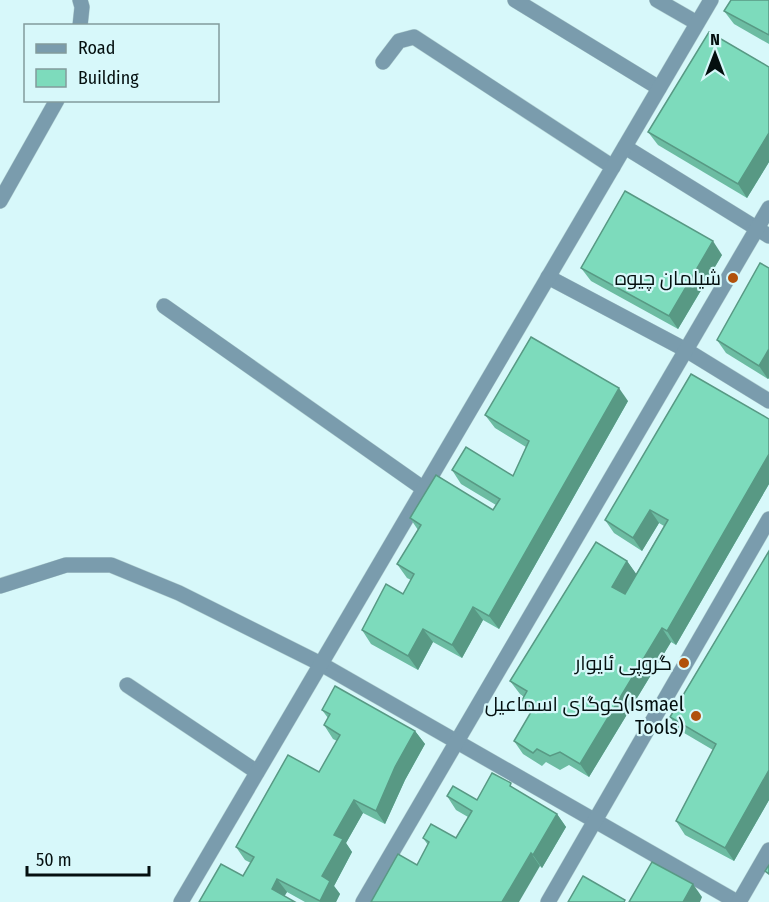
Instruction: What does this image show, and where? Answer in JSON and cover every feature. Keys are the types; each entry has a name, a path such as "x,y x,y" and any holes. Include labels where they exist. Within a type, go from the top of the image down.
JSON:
{"street":[{"path":"80,0 82,7 80,24"},
{"path":"515,0 659,88"},
{"path":"657,0 698,23"},
{"path":"181,902 711,0"},
{"path":"383,62 399,41 414,38 613,167"},
{"path":"0,201 56,102"},
{"path":"625,147 763,232"},
{"path":"363,902 686,350 763,232 769,208"},
{"path":"548,277 686,350 769,401"},
{"path":"164,306 424,489"},
{"path":"548,902 769,519"},
{"path":"0,586 66,565 111,565 179,592 321,664 738,902 769,850"},
{"path":"127,685 257,772"}],"building":[{"path":"731,0 769,0 769,35 724,11"},
{"path":"709,32 769,67 769,133 738,184 648,132"},
{"path":"625,191 713,241 669,316 581,268"},
{"path":"760,263 769,268 769,349 759,366 717,340"},
{"path":"531,337 619,388 489,616 473,607 452,645 423,629 408,656 362,630 386,584 403,594 414,574 397,564 421,525 410,518 436,475 493,510 500,499 452,470 466,447 513,476 529,441 485,415"},
{"path":"691,374 769,419 769,454 667,631 662,628 580,764 560,752 550,756 537,749 533,753 514,741 534,707 522,700 527,691 510,681 596,542 627,561 612,587 625,594 668,520 650,510 633,538 605,520"},
{"path":"769,551 769,770 725,848 676,821 716,744 670,717"},
{"path":"335,686 415,731 395,767 376,811 354,800 334,835 343,839 322,876 330,881 320,901 277,879 272,889 295,902 199,902 221,864 243,876 254,857 236,847 288,755 319,772 340,735 324,725 330,714 322,710"},
{"path":"492,773 557,814 502,902 371,902 398,854 417,865 429,842 423,838 431,824 456,838 472,811 447,796 453,786 477,800"},
{"path":"652,862 693,884 683,902 629,902"},
{"path":"583,876 625,900 624,902 568,902"}],"place":[{"name":"شيلمان چیوه","path":"733,278"},
{"name":"گروپى ئايوار","path":"684,663"},
{"name":"كوگای اسماعیل(Ismael Tools)","path":"696,716"}]}
